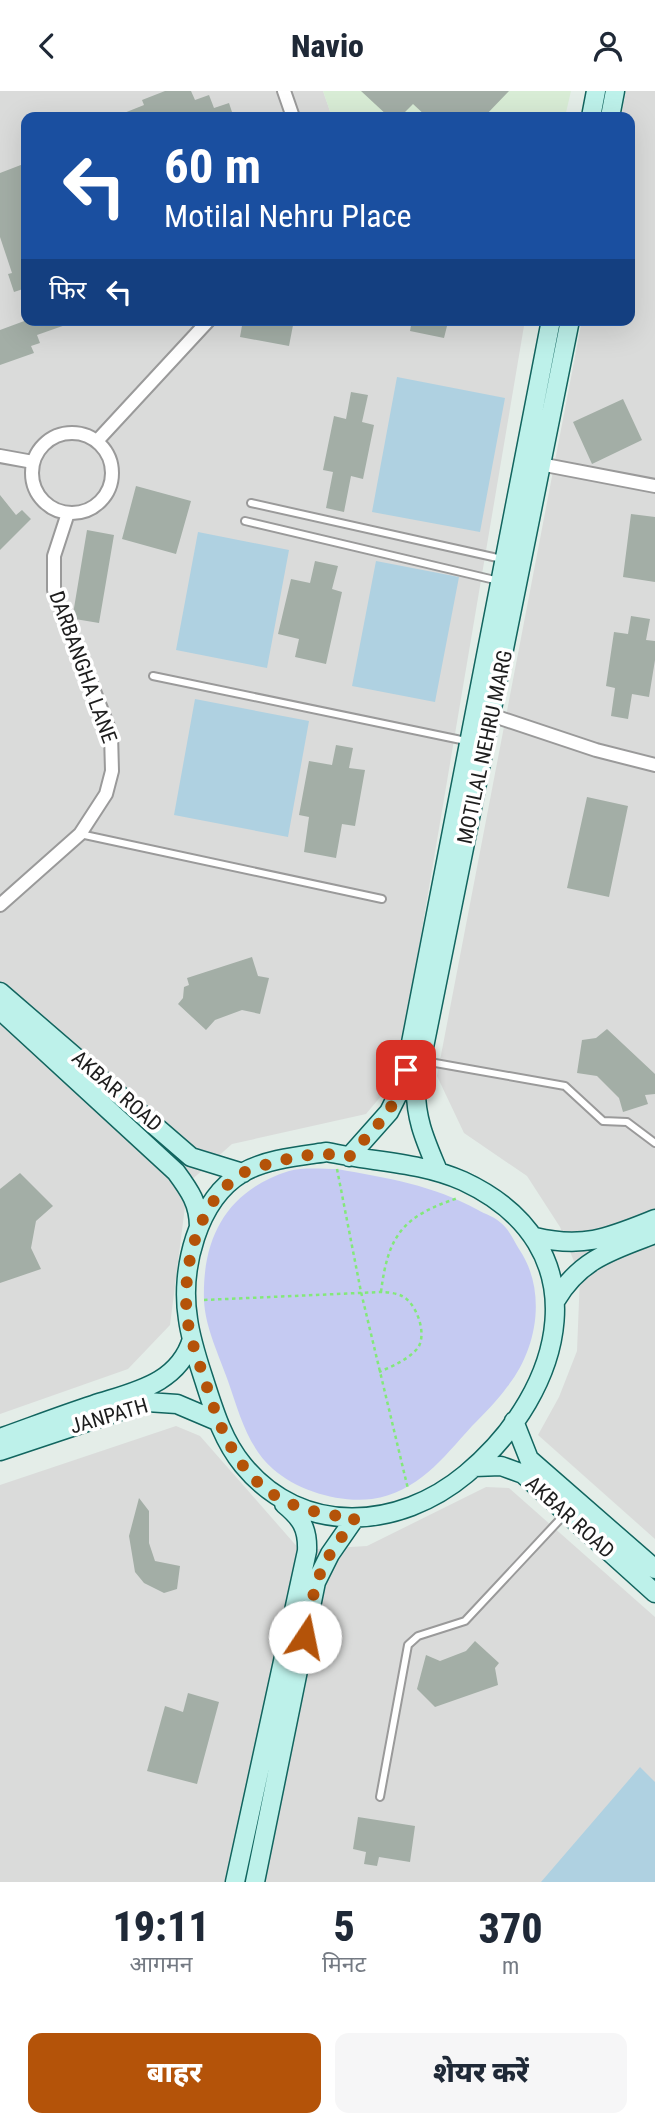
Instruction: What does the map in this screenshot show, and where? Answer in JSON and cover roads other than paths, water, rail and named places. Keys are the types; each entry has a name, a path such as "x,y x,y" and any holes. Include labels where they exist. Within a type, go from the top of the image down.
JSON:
{"main road":[{"path":"592,112 596,91"},
{"path":"611,112 615,91"},
{"name":"MOTILAL NEHRU MARG","path":"343,1163 389,1112 402,1084 478,744 491,715 518,585 513,561 550,326"},
{"name":"MOTILAL NEHRU MARG","path":"438,1171 415,1109 416,1087 478,744 500,581 513,561 540,464 569,326"},
{"name":"AKBAR ROAD","path":"0,992 191,1157 243,1173"},
{"name":"AKBAR ROAD","path":"0,1010 176,1172 192,1192 199,1210 199,1227"},
{"path":"236,1882 307,1551 308,1531 298,1515 274,1494 243,1465 217,1421 191,1339 189,1270 199,1227 216,1197 243,1173 291,1158 327,1152 343,1163 438,1171 501,1203 535,1237 550,1267 556,1300 549,1352 534,1388 514,1421 474,1467 439,1496 413,1508 384,1516 355,1518 308,1510 274,1494"},
{"path":"535,1237 555,1242 601,1241 655,1219"},
{"path":"556,1300 567,1280 588,1263 655,1234"},
{"name":"JANPATH","path":"0,1438 94,1404 143,1391 174,1370 187,1355 191,1339"},
{"name":"JANPATH","path":"0,1451 146,1402 177,1404 217,1421"},
{"name":"AKBAR ROAD","path":"514,1421 530,1459 655,1569"},
{"name":"AKBAR ROAD","path":"474,1467 500,1466 523,1474 655,1593"},
{"path":"255,1882 316,1582 330,1554 355,1518"}],"street":[{"path":"284,91 291,112"},
{"path":"97,441 203,326"},
{"path":"67,433 83,434 97,441 110,461 111,484 104,498 92,509 68,513 47,505 37,493 32,478 33,462 40,448 52,437 67,433"},
{"path":"0,456 33,462"},
{"path":"540,464 655,486"},
{"name":"DARBANGHA LANE","path":"0,905 80,834 106,794 114,752 111,734 54,590 54,556 68,513"},
{"path":"491,715 596,750 655,765"}],"lane":[{"path":"251,503 513,561"},
{"path":"245,521 518,585"},
{"path":"153,676 478,744"},
{"path":"80,834 382,899"},
{"path":"422,1061 565,1086 603,1121 627,1122 655,1143"},
{"path":"380,1797 408,1645 418,1636 465,1621 566,1513"}]}
